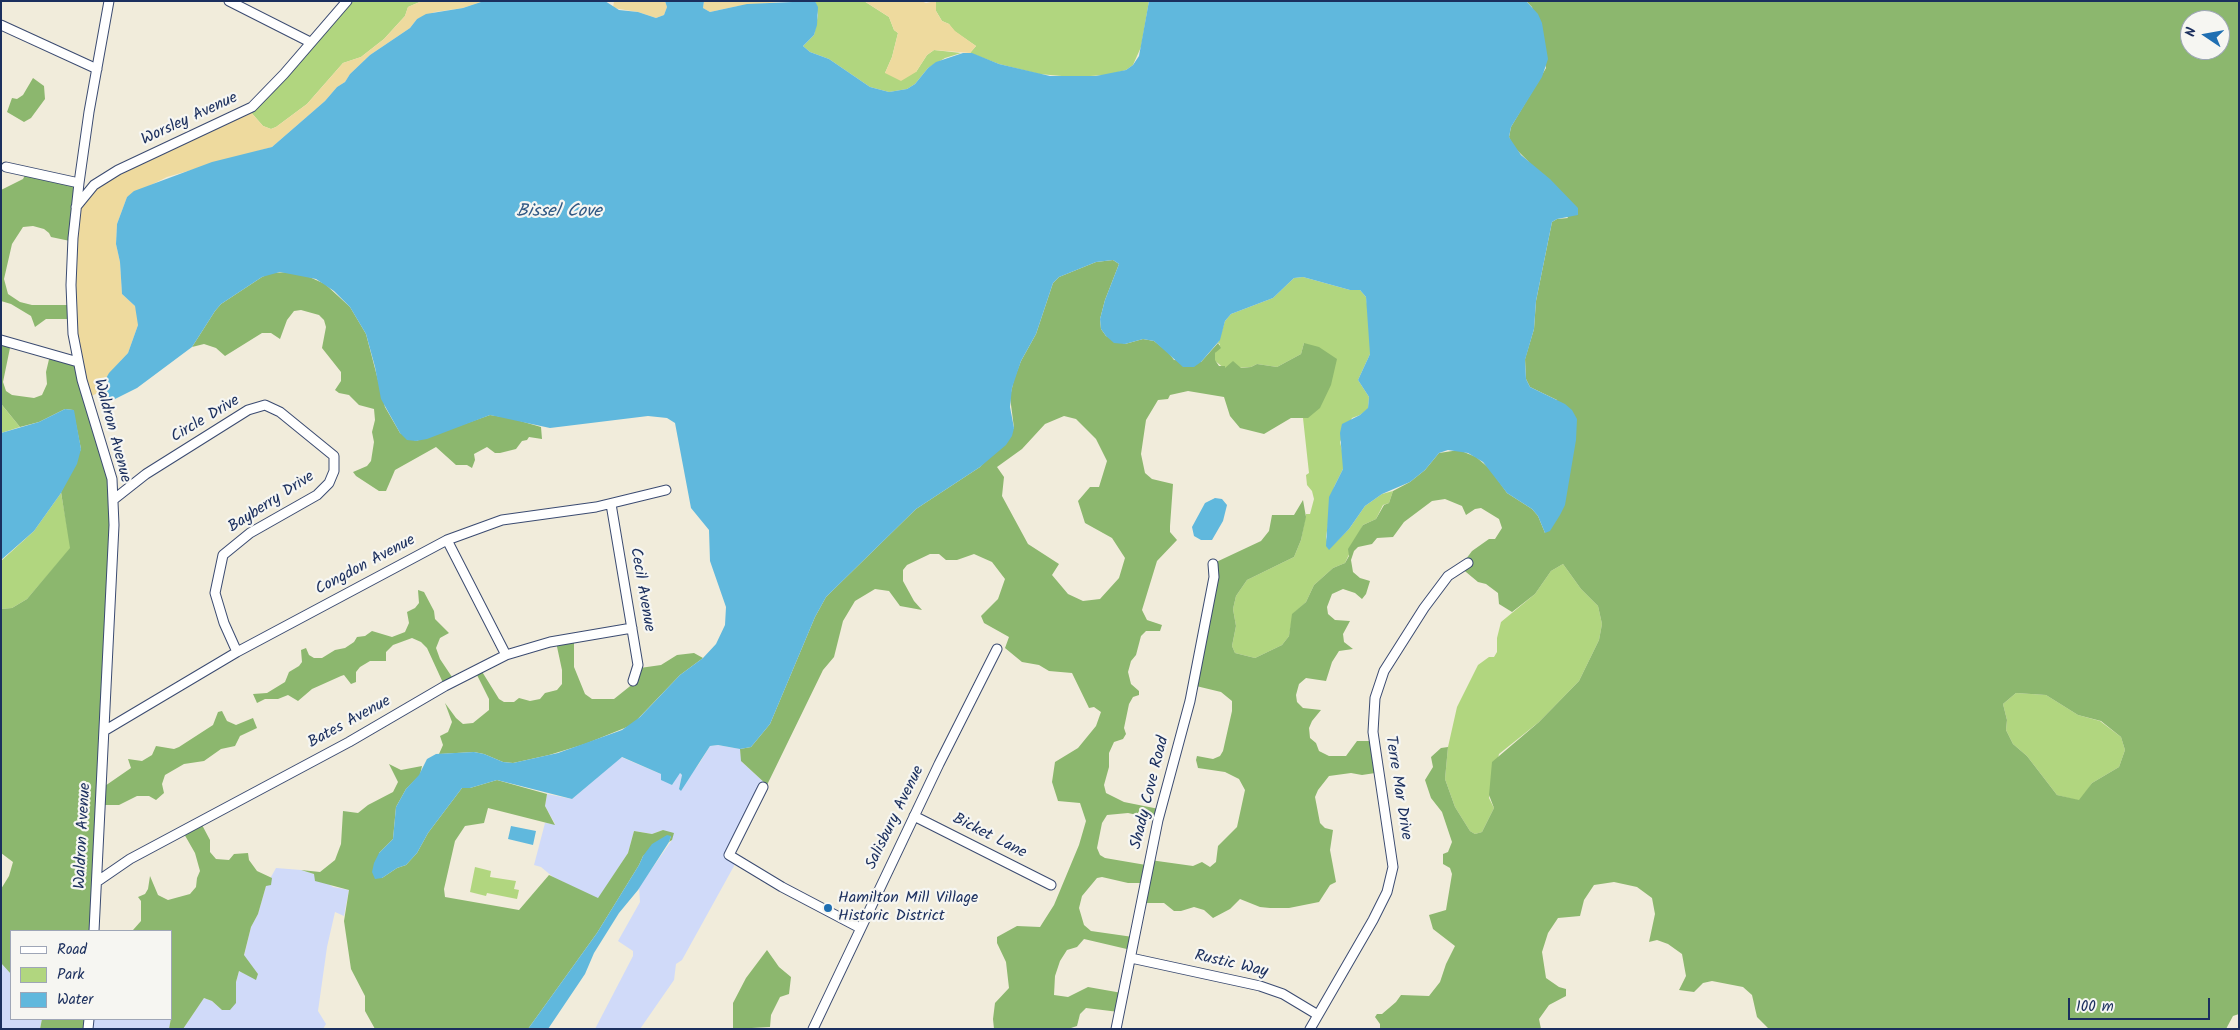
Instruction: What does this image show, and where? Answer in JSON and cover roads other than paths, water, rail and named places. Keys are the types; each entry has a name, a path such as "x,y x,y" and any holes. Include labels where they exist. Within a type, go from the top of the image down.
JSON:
{"street":[{"name":"Waldron Avenue","path":"94,930 114,552 113,500 112,479 78,362 73,334 71,285 79,183 109,1"},
{"path":"229,1 310,42"},
{"name":"Worsley Avenue","path":"76,208 94,185 118,170 252,107 284,74 347,1"},
{"path":"1,25 97,69"},
{"path":"6,167 79,183"},
{"path":"1,340 78,362"},
{"name":"Circle Drive","path":"113,500 155,468 248,410 265,405 280,412 317,441 334,456 333,462"},
{"name":"Bayberry Drive","path":"237,652 224,624 216,593 223,555 250,533 318,495 329,483 334,471 333,462"},
{"name":"Congdon Avenue","path":"104,731 237,652 447,540 502,520 611,504 666,490"},
{"name":"Cecil Avenue","path":"611,504 638,665 633,681"},
{"path":"447,540 506,655"},
{"name":"Terre Mar Drive","path":"1310,1029 1380,906 1387,892 1393,867 1373,732 1375,698 1384,671 1424,608 1448,576 1468,562"},
{"name":"Shady Cove Road","path":"1116,1029 1158,820 1190,701 1214,577 1213,564"},
{"name":"Bates Avenue","path":"98,881 130,859 349,742 445,686 506,655 550,642 632,628"},
{"name":"Salisbury Avenue","path":"813,1029 914,816 997,649"},
{"path":"763,787 728,855 860,928"},
{"name":"Bicket Lane","path":"914,816 1051,886"},
{"name":"Rustic Way","path":"1131,958 1260,986 1283,994 1318,1015"}],"water":[{"name":"Bissel Cove","path":"484,1 605,1 619,10 638,12 656,18 664,15 667,7 665,1 704,1 703,8 710,12 747,4 815,1 818,7 817,25 814,35 803,46 810,52 829,59 870,87 889,92 907,89 915,84 928,68 936,62 963,53 972,53 999,64 1050,76 1096,76 1126,70 1133,65 1139,56 1149,1 1526,1 1538,14 1542,23 1548,59 1542,77 1511,127 1509,137 1521,155 1550,179 1578,208 1578,215 1557,219 1552,222 1536,301 1534,329 1525,360 1526,379 1530,387 1565,404 1572,410 1577,419 1576,440 1565,505 1550,531 1545,533 1538,516 1532,509 1507,493 1483,462 1468,453 1448,450 1439,453 1425,470 1410,482 1382,494 1365,506 1349,529 1329,550 1326,546 1329,497 1343,469 1340,433 1342,424 1360,415 1368,408 1369,397 1358,380 1370,354 1366,297 1360,290 1350,290 1303,277 1294,278 1273,298 1231,314 1225,321 1220,340 1201,362 1194,367 1183,367 1154,341 1143,339 1125,344 1114,343 1106,336 1101,329 1100,319 1119,264 1113,260 1096,262 1059,277 1053,283 1036,334 1021,361 1012,388 1010,407 1014,428 1012,436 1006,445 980,467 916,509 826,597 815,617 770,724 751,747 740,749 718,745 710,746 681,791 679,789 682,775 680,773 672,785 661,780 661,774 622,757 572,799 497,780 470,788 462,788 428,833 417,853 406,865 397,868 382,878 375,879 372,872 374,863 379,853 393,839 396,807 406,789 419,775 427,759 436,754 474,752 503,762 513,763 558,753 622,730 640,717 680,675 703,658 716,644 725,625 726,607 710,561 709,530 691,508 675,423 667,418 648,416 550,428 490,415 427,439 407,440 400,433 381,399 366,334 350,307 334,291 316,279 280,272 262,277 221,304 192,347 137,388 111,401 102,400 100,392 104,382 109,373 128,353 138,325 135,306 122,294 120,262 116,244 117,224 127,197 134,191 212,162 272,147 325,101 370,55 410,28 417,19 426,14 463,8"},
{"path":"65,409 74,410 81,449 77,464 61,493 34,531 1,560 1,433 39,422"},
{"path":"1215,498 1222,499 1227,505 1223,521 1212,540 1201,540 1194,536 1192,527 1205,503"},
{"path":"511,826 536,831 533,845 508,839"},
{"path":"667,835 671,836 669,842 638,890 619,913 594,953 585,974 548,1029 528,1029 597,933 643,856 652,844"}],"place":[{"name":"Hamilton Mill Village Historic District","path":"828,908"}]}
